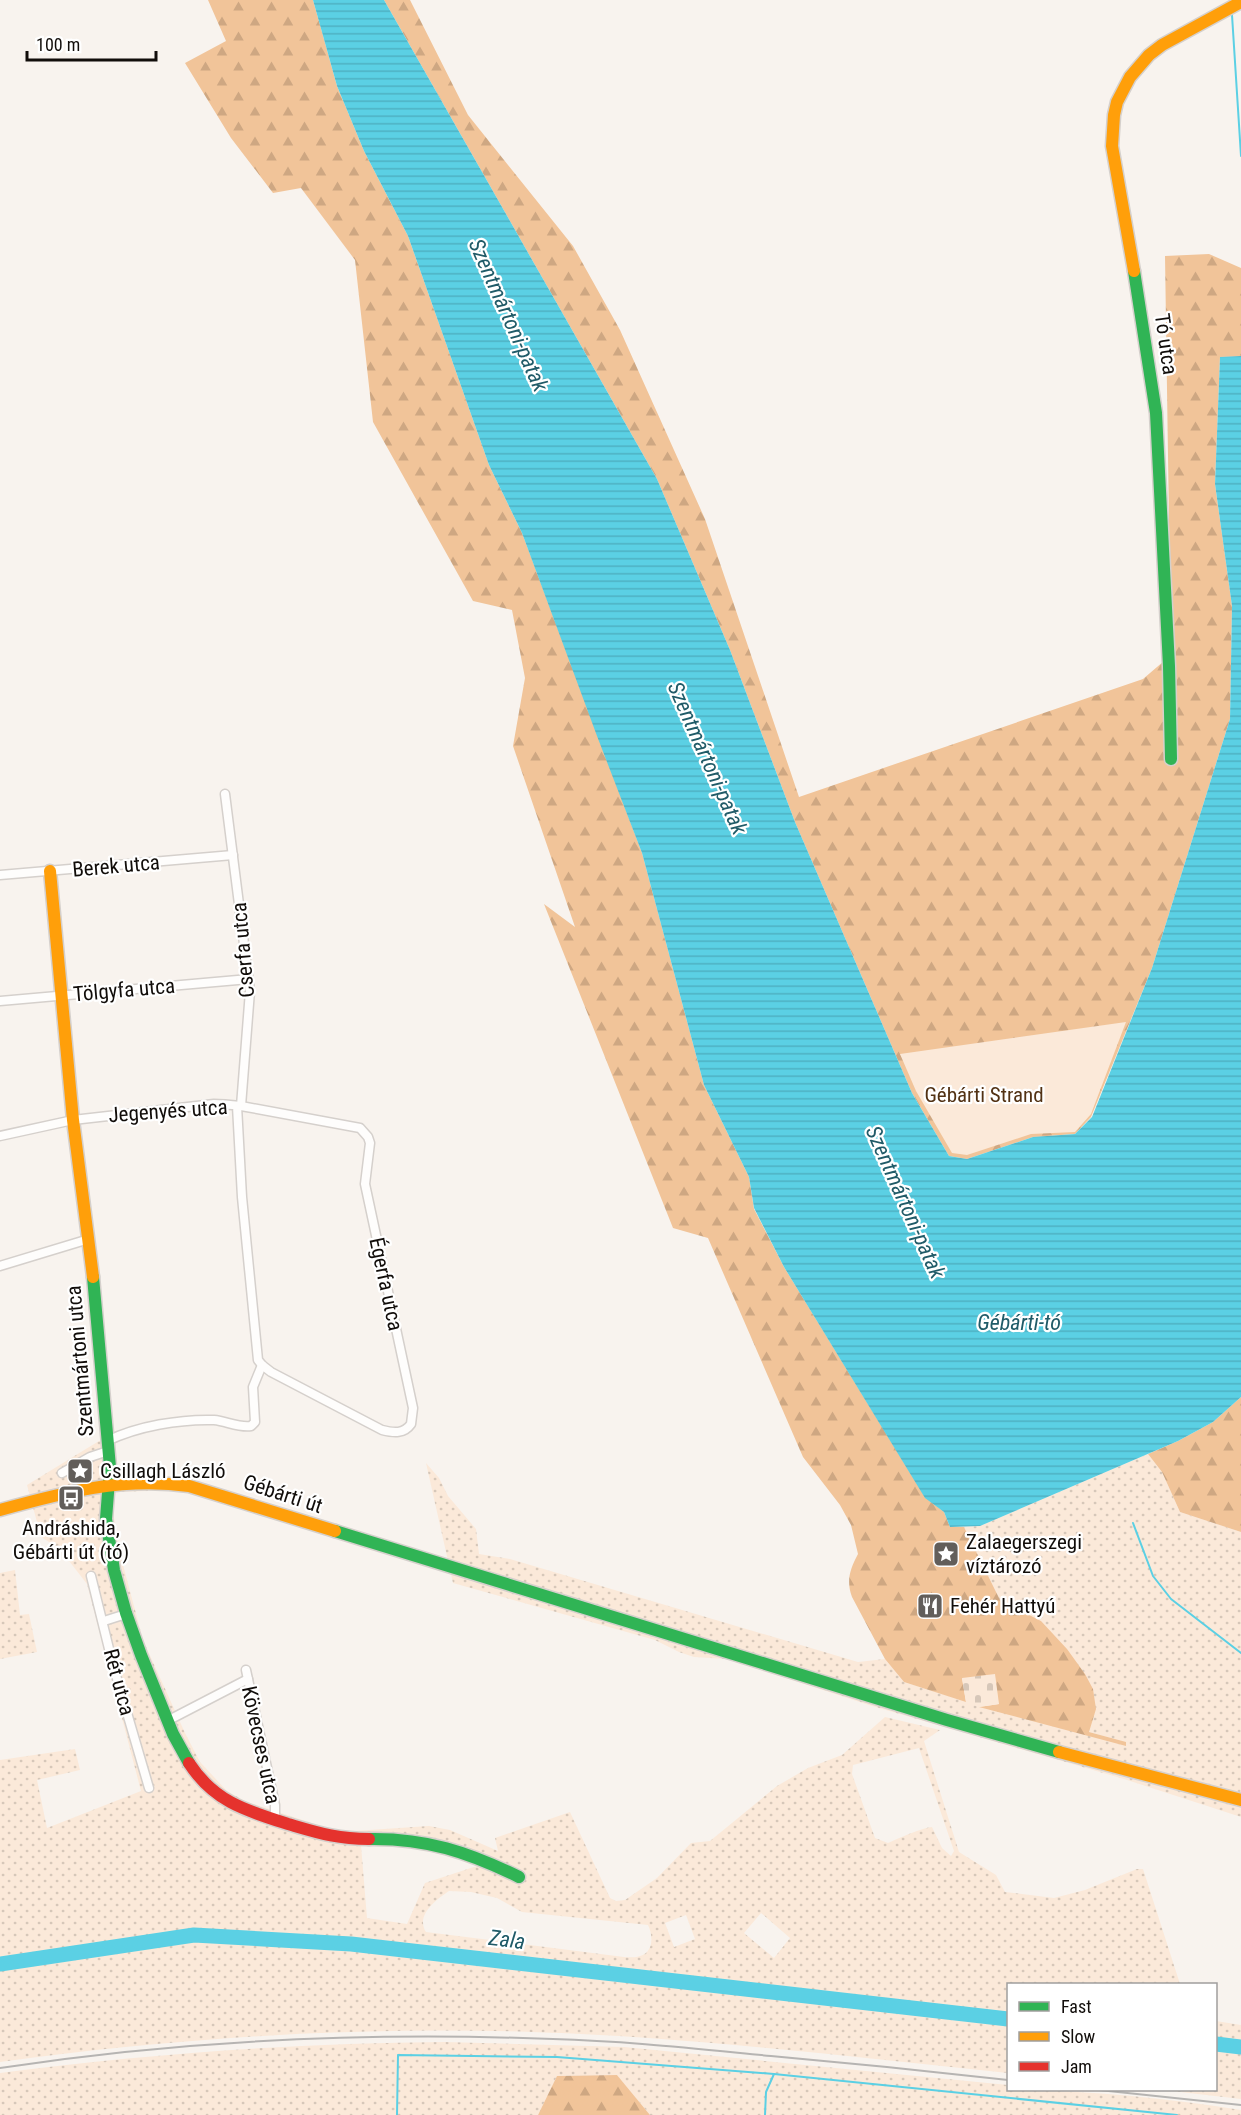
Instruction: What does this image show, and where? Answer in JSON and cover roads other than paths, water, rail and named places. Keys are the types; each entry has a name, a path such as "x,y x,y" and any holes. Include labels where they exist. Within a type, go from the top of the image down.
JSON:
{"street":[{"name":"Tó utca","path":"1171,759 1169,655 1156,413 1145,330 1115,167 1112,139 1113,118 1119,95 1128,79 1150,54 1162,45 1241,2"},
{"name":"Cserfa utca","path":"225,794 249,979 237,1136 256,1349 262,1365"},
{"name":"Berek utca","path":"0,875 232,855"},
{"name":"Szentmártoni utca","path":"50,871 74,1119 89,1239 108,1446 111,1483 106,1507 107,1529 126,1614 167,1721 197,1775 211,1789 234,1805 334,1837 404,1839 426,1843 492,1865 519,1877"},
{"name":"Tölgyfa utca","path":"0,1000 249,979"},
{"name":"Jegenyés utca","path":"0,1136 74,1119 214,1104 239,1106 354,1126 360,1128 368,1137"},
{"name":"Égerfa utca","path":"262,1365 382,1430 395,1433 408,1429 413,1419 413,1408 365,1184 371,1148 368,1137"},
{"path":"0,1266 89,1239"},
{"path":"63,1473 138,1428 216,1420 251,1426 255,1422 253,1387 262,1365"},
{"name":"Gébárti út","path":"0,1510 67,1491 111,1483 169,1483 200,1489 953,1722 1126,1771 1241,1800"},
{"name":"Rét utca","path":"91,1576 149,1788"},
{"path":"104,1620 126,1614"},
{"name":"Kövecses utca","path":"167,1721 247,1675 275,1805 275,1820"}],"water":[{"name":"Gébárti-tó","path":"313,0 384,0 657,479 730,650 795,822 912,1093 949,1156 967,1159 1033,1137 1075,1134 1092,1117 1152,968 1230,719 1232,606 1215,484 1220,357 1241,356 1241,1397 1213,1422 1178,1441 980,1526 950,1527 944,1512 925,1498 784,1267 754,1208 749,1177 704,1085 642,853 522,533 489,465 408,236 364,151 337,86"}],"waterway":[{"path":"1232,15 1241,156"},
{"name":"Szentmártoni-patak","path":"1133,1523 1153,1576 1171,1599 1241,1653"},
{"name":"Zala","path":"0,1964 194,1935 351,1944 1007,2019"},
{"name":"Zala","path":"1217,2044 1241,2047"},
{"path":"397,2115 398,2055 557,2057 774,2074 1177,2115"},
{"path":"765,2115 766,2092 774,2074"}],"railway":[{"path":"0,2068 68,2058 275,2040 484,2037 580,2040 662,2046 1007,2080"},
{"path":"1108,2091 1241,2105"}],"place":[{"name":"Csillagh László","path":"80,1471"},
{"name":"Andráshida, Gébárti út (tó)","path":"71,1498"},
{"name":"Zalaegerszegi víztározó","path":"946,1554"},
{"name":"Fehér Hattyú","path":"930,1606"}],"park label":[{"name":"Gébárti Strand","path":"984,1095"}]}
